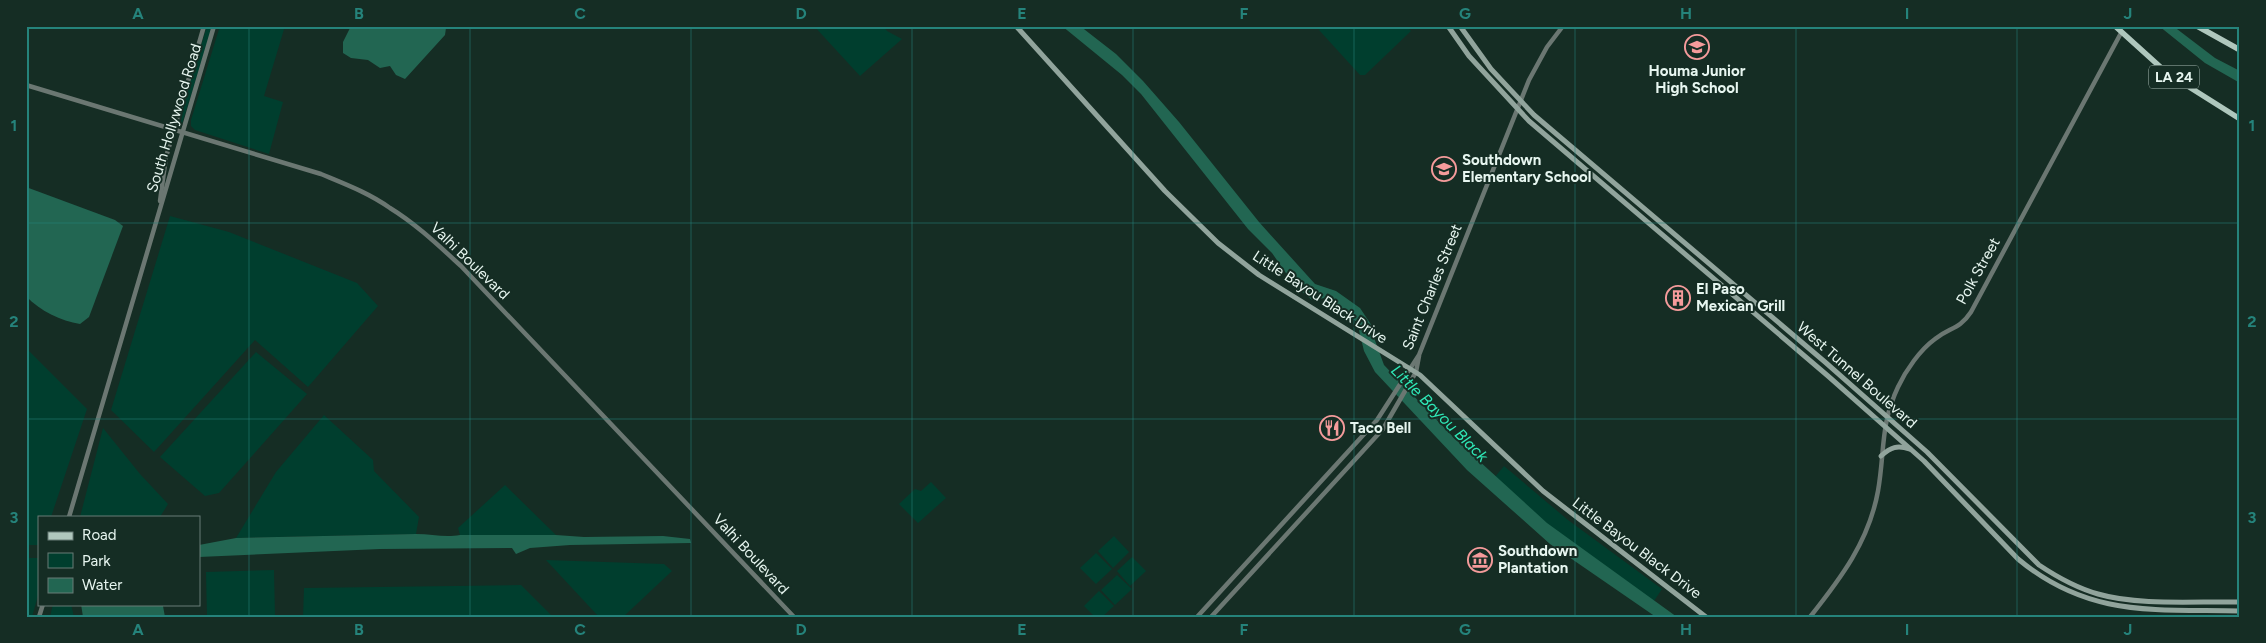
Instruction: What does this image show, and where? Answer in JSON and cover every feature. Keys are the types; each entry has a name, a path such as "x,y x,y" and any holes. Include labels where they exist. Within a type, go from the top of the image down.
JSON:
{"main road":[{"name":"Little Bayou Black Drive","path":"1016,26 1165,191 1209,235 1259,275 1411,368 1446,398 1493,446 1542,491 1706,617"},
{"name":"West Tunnel Boulevard","path":"1448,26 1470,56 1516,109 1553,144 1911,449 2018,559 2048,582 2079,597 2106,605 2139,609 2240,611"},
{"name":"West Tunnel Boulevard","path":"1460,26 1492,69 1520,100 1573,149 1886,416 1940,465 2039,566 2061,579 2084,589 2112,597 2143,600 2240,602"},
{"name":"LA 24","path":"2115,26 2168,73 2240,119"},
{"path":"2197,26 2240,50"},
{"path":"1881,456 1888,449 1896,447 1911,449"}],"street":[{"name":"South Hollywood Road","path":"160,209 166,158 204,26"},
{"name":"South Hollywood Road","path":"160,209 214,26"},
{"name":"Saint Charles Street","path":"1197,617 1365,434 1395,395 1419,355 1520,100 1540,58 1563,26"},
{"name":"Polk Street","path":"1810,617 1849,566 1865,537 1878,490 1886,416 1899,385 1920,354 1935,339 1959,326 1971,312 2121,33"},
{"name":"Valhi Boulevard","path":"26,85 321,174 355,188 389,207 417,226 462,266 794,617"},
{"path":"70,515 160,209"},
{"name":"Saint Charles Street","path":"1212,617 1383,429 1416,372 1419,355"}],"green space":[{"path":"207,26 213,26 181,127 186,96"},
{"path":"220,26 285,26 264,96 283,102 269,154 195,130 191,126 191,120"},
{"path":"814,26 883,26 887,31 902,39 860,76"},
{"path":"1323,26 1406,26 1411,31 1365,75 1360,75 1319,30"},
{"path":"170,216 229,232 357,283 378,306 308,387 255,340 154,452 111,410"},
{"path":"26,348 87,409 51,516 38,516 38,545 26,545"},
{"path":"256,352 307,394 219,493 205,496 160,457"},
{"path":"324,415 373,460 374,471 419,517 416,534 236,538 276,472"},
{"path":"103,428 140,474 168,504 161,516 80,516"},
{"path":"1504,466 1568,520 1662,589 1652,604 1557,533 1494,478"},
{"path":"931,482 946,498 918,523 899,504 915,489 921,491"},
{"path":"505,485 556,535 460,535 458,528"},
{"path":"1114,536 1129,552 1113,568 1098,551"},
{"path":"1096,553 1112,569 1096,584 1080,568"},
{"path":"1132,557 1146,571 1130,586 1117,571"},
{"path":"26,558 38,558 38,596 32,617 26,617"},
{"path":"546,560 664,564 672,571 623,617 599,617"},
{"path":"274,570 275,617 207,617 206,572"},
{"path":"1117,575 1132,589 1115,605 1101,590"},
{"path":"521,585 553,617 303,617 304,588"},
{"path":"1099,591 1114,606 1102,617 1095,617 1084,606"},
{"path":"53,606 71,606 74,617 50,617"}],"water":[{"path":"351,26 444,26 446,28 445,35 405,79 396,75 390,66 380,68 368,60 351,58 343,53 343,42"},
{"path":"1062,26 1080,26 1116,54 1179,122 1259,222 1315,284 1336,291 1360,308 1374,329 1373,335 1384,365 1455,439 1547,523 1677,617 1656,617 1550,544 1467,470 1375,372 1364,351 1357,322 1325,298 1312,300 1295,286 1272,253 1248,229 1141,94 1122,75"},
{"path":"2159,26 2173,26 2215,58 2240,71 2240,83 2205,63"},
{"path":"26,187 115,220 123,226 89,317 80,324 51,314 26,296"},
{"path":"416,534 449,536 663,536 690,539 691,543 570,545 530,548 516,554 512,548 380,549 200,557 200,545 236,538"},
{"path":"81,606 163,606 165,617 83,617"}],"place":[{"name":"Houma Junior High School","path":"1697,47"},
{"name":"Southdown Elementary School","path":"1444,169"},
{"name":"El Paso Mexican Grill","path":"1678,298"},
{"name":"Taco Bell","path":"1332,428"},
{"name":"Southdown Plantation","path":"1480,560"}],"water label":[{"name":"Little Bayou Black","path":"1440,413"}]}
